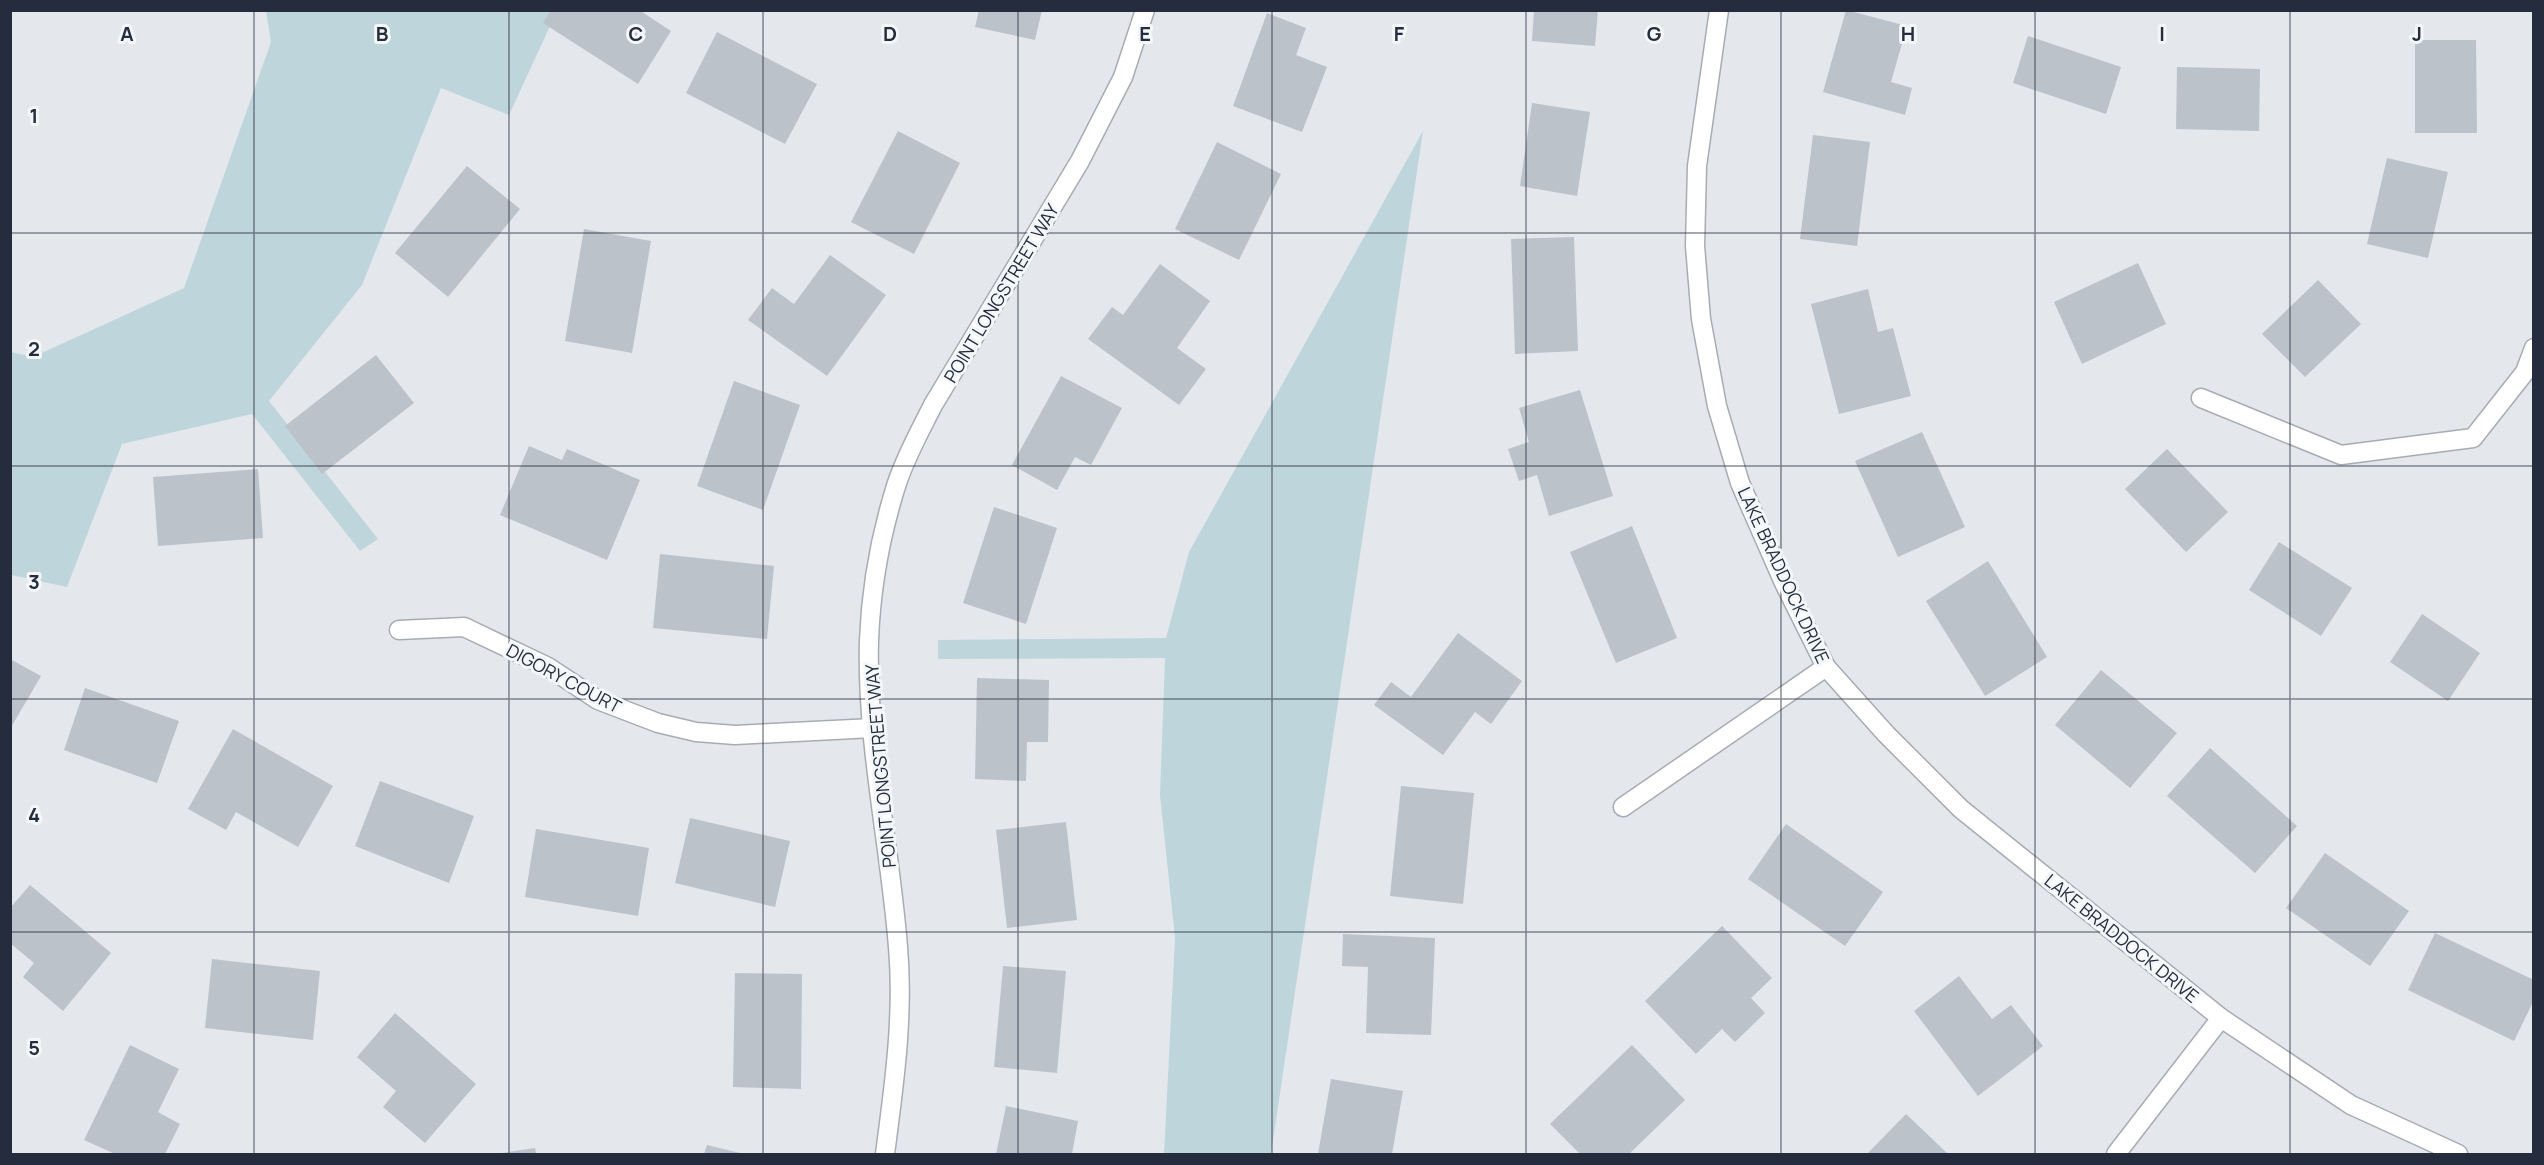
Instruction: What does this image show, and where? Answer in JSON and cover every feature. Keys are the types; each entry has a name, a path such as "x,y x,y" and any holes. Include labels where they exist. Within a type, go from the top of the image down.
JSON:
{"street":[{"name":"POINT LONGSTREET WAY","path":"885,1155 899,1034 898,948 873,728 869,639 879,552 897,483 914,443 933,405 1080,161 1123,77 1145,10"},
{"name":"LAKE BRADDOCK DRIVE","path":"1719,10 1697,166 1695,246 1701,319 1717,406 1740,483 1784,584 1826,667 1886,734 1962,809 2221,1018 2351,1105 2458,1155"},
{"path":"2201,398 2341,455 2473,438 2525,372 2534,348"},
{"name":"DIGORY COURT","path":"399,630 464,627 548,667 598,700 658,723 696,732 735,735 873,728"},
{"path":"1623,807 1826,667"},
{"path":"2116,1155 2221,1018"}],"shaded area":[{"path":"266,11 557,11 509,115 441,88 362,285 269,401 378,539 360,551 252,414 122,444 67,587 11,575 11,352 33,357 184,288 271,42"},
{"path":"1423,131 1271,1154 1164,1154 1175,938 1160,795 1165,658 938,659 938,640 1166,638 1189,552"}],"building":[{"path":"551,10 639,10 671,31 638,84 543,23"},
{"path":"979,10 1042,10 1035,40 975,27"},
{"path":"1534,10 1598,10 1595,46 1532,41"},
{"path":"1846,10 1907,26 1891,82 1912,88 1905,115 1823,92"},
{"path":"1267,13 1306,28 1296,55 1327,67 1302,132 1233,106"},
{"path":"717,32 817,84 785,144 686,93"},
{"path":"2028,36 2121,67 2106,114 2013,83"},
{"path":"2415,40 2476,40 2477,133 2415,133"},
{"path":"2177,67 2260,69 2259,131 2176,129"},
{"path":"1532,103 1590,112 1577,196 1520,186"},
{"path":"898,131 960,163 914,254 851,222"},
{"path":"1813,135 1870,142 1857,246 1800,239"},
{"path":"1217,142 1281,174 1239,260 1175,229"},
{"path":"2387,158 2448,172 2428,258 2367,244"},
{"path":"467,166 520,209 448,297 395,253"},
{"path":"584,229 651,241 632,353 565,341"},
{"path":"1574,237 1578,351 1515,354 1511,239"},
{"path":"830,255 886,295 827,376 748,320 772,288 794,304"},
{"path":"2138,263 2166,324 2082,364 2054,302"},
{"path":"1160,264 1210,301 1177,348 1206,369 1179,405 1088,339 1112,307 1123,315"},
{"path":"2318,280 2361,324 2305,377 2262,334"},
{"path":"1868,289 1878,332 1893,328 1911,396 1839,414 1811,304"},
{"path":"376,355 414,403 322,474 285,426"},
{"path":"1061,376 1122,408 1091,465 1075,457 1057,490 1012,465"},
{"path":"734,381 800,405 763,510 697,486"},
{"path":"1580,390 1613,496 1549,516 1537,475 1519,481 1508,449 1529,442 1519,408"},
{"path":"1922,432 1965,527 1898,557 1855,461"},
{"path":"529,446 562,460 567,449 640,480 607,560 500,515"},
{"path":"2167,449 2228,512 2186,552 2125,489"},
{"path":"258,469 263,538 158,546 153,477"},
{"path":"994,507 1057,528 1026,624 963,603"},
{"path":"1632,526 1677,638 1616,663 1570,552"},
{"path":"2279,542 2352,588 2321,636 2249,590"},
{"path":"660,554 774,566 767,639 653,628"},
{"path":"1988,561 2047,657 1985,696 1926,601"},
{"path":"2422,614 2480,653 2448,701 2390,662"},
{"path":"1458,633 1522,681 1491,724 1475,712 1443,755 1374,705 1391,682 1411,697"},
{"path":"10,659 41,676 10,729"},
{"path":"2101,670 2177,733 2130,788 2055,725"},
{"path":"977,678 1049,680 1048,742 1027,742 1026,781 975,779"},
{"path":"85,688 179,721 157,783 64,750"},
{"path":"233,729 333,786 298,847 236,812 226,830 188,809"},
{"path":"2210,748 2297,826 2255,873 2167,796"},
{"path":"380,781 474,816 449,883 355,846"},
{"path":"1401,786 1474,793 1463,904 1390,896"},
{"path":"690,818 790,841 775,907 675,883"},
{"path":"1066,822 1077,920 1007,928 996,830"},
{"path":"1786,824 1883,892 1845,946 1748,879"},
{"path":"536,829 649,848 638,916 525,897"},
{"path":"2325,853 2409,911 2370,966 2286,908"},
{"path":"30,885 111,953 63,1011 23,977 34,963 10,943 10,908"},
{"path":"1722,926 1772,978 1751,998 1765,1013 1735,1042 1722,1029 1696,1054 1645,1001"},
{"path":"2435,933 2534,980 2534,1000 2514,1041 2408,990"},
{"path":"1343,934 1435,938 1431,1035 1366,1033 1368,967 1342,966"},
{"path":"212,959 320,971 313,1040 205,1028"},
{"path":"1003,966 1066,971 1057,1073 994,1067"},
{"path":"735,973 802,974 801,1089 733,1087"},
{"path":"1959,976 1992,1019 2011,1005 2043,1046 1978,1096 1914,1011"},
{"path":"395,1013 476,1084 425,1143 383,1107 396,1091 357,1057"},
{"path":"130,1045 179,1069 158,1112 180,1124 165,1154 115,1154 84,1140"},
{"path":"1632,1045 1685,1100 1629,1154 1580,1154 1550,1124"},
{"path":"1331,1079 1403,1091 1392,1154 1318,1154"},
{"path":"1006,1106 1078,1121 1072,1154 996,1154"},
{"path":"1906,1114 1948,1154 1867,1154"},
{"path":"707,1145 744,1154 704,1154"},
{"path":"535,1148 536,1154 502,1154 502,1153"}]}
